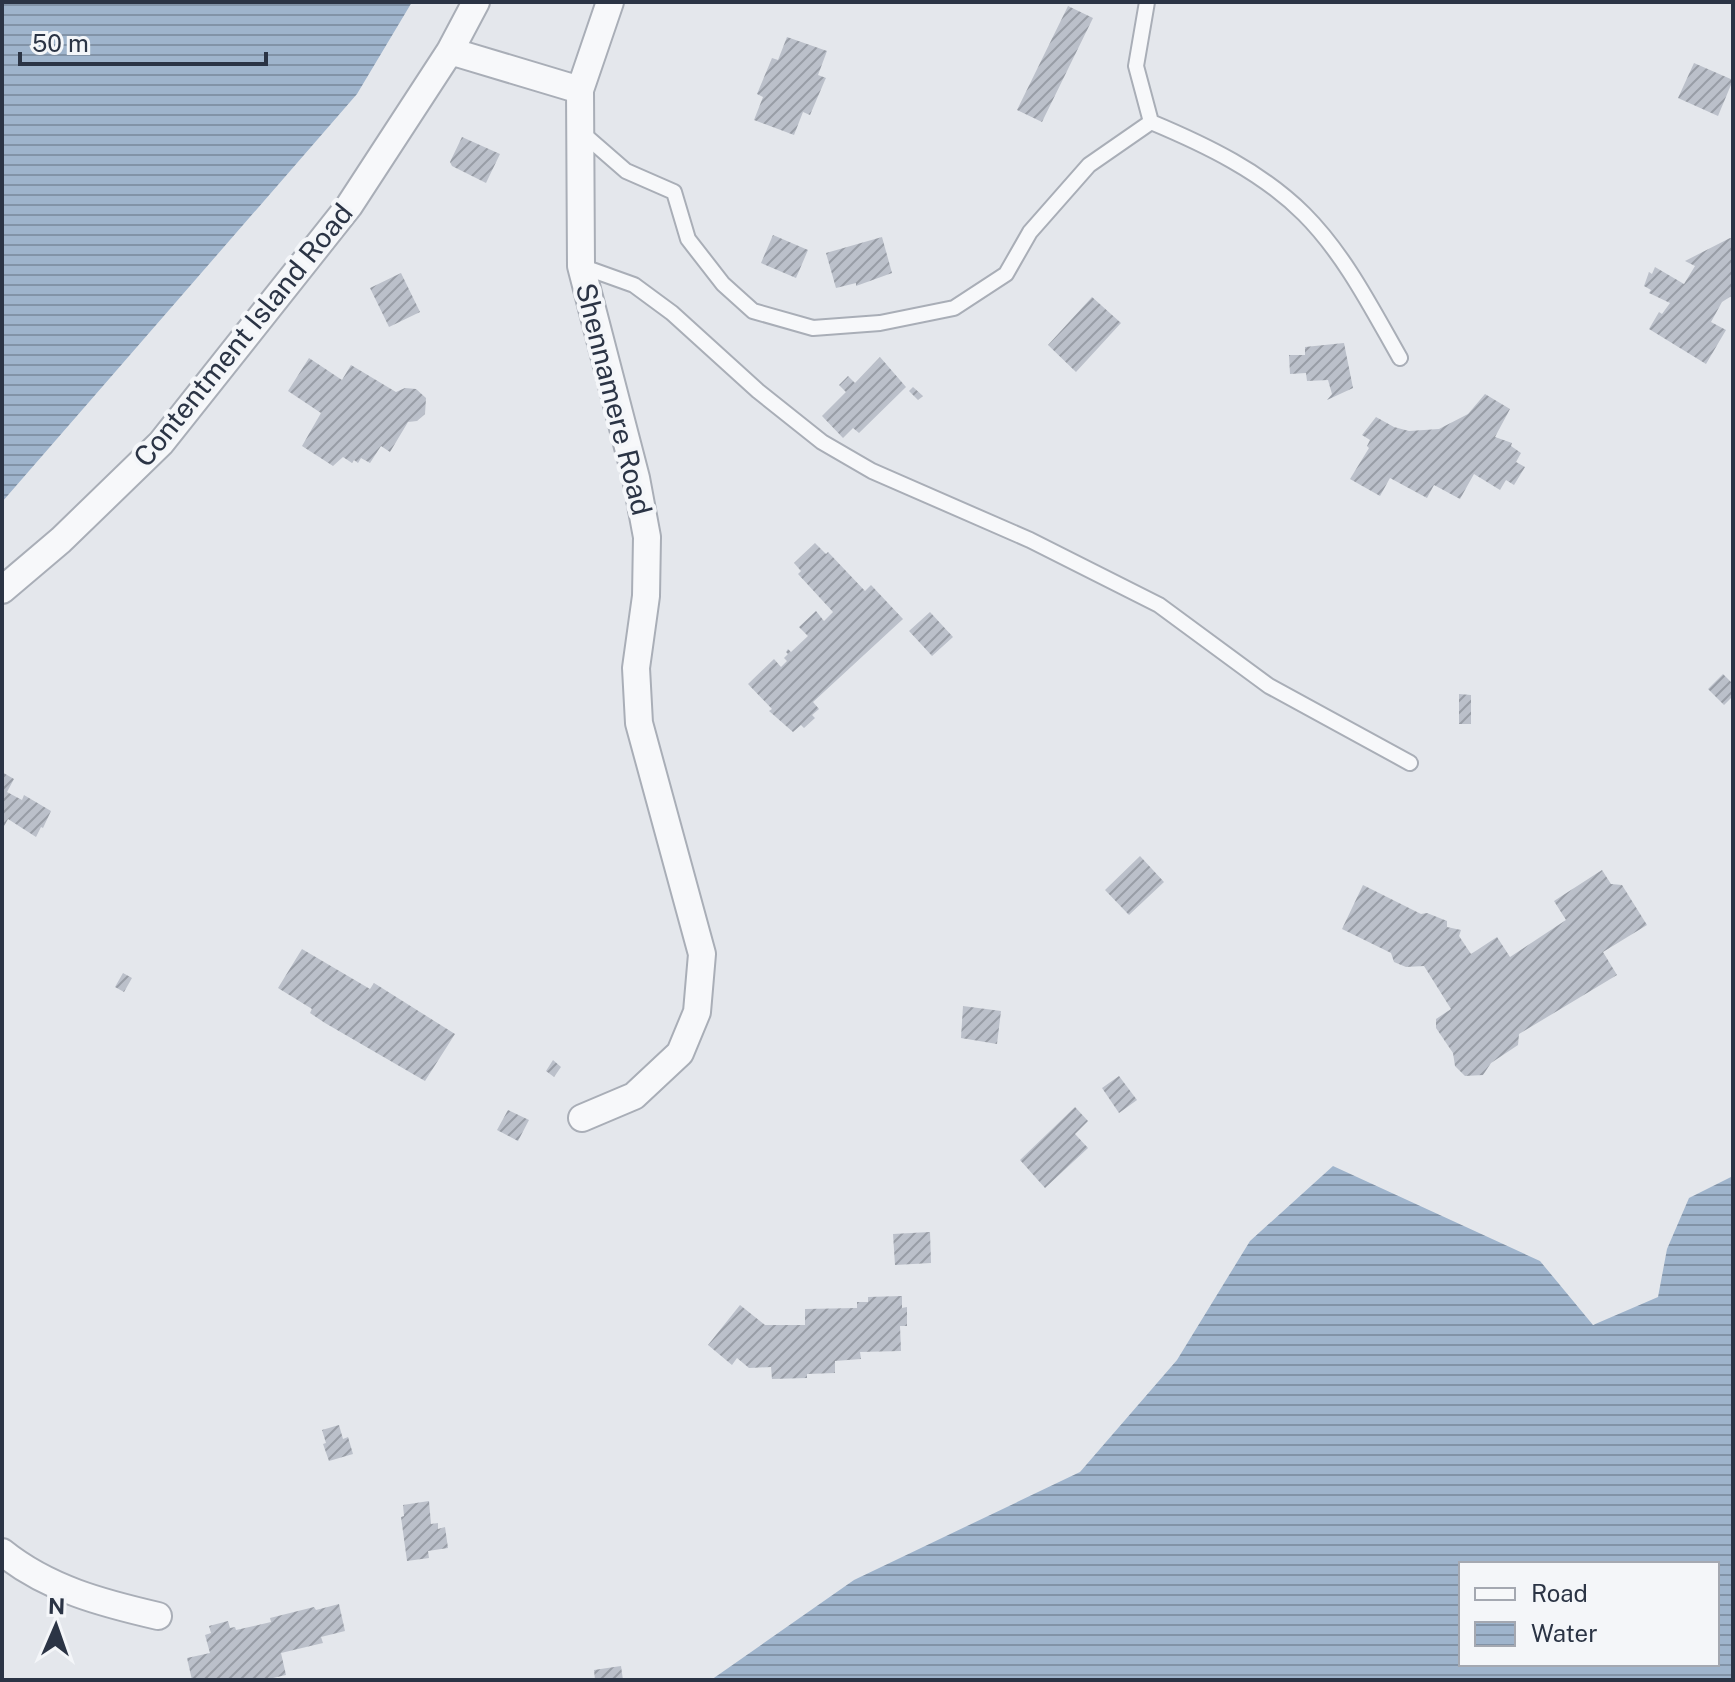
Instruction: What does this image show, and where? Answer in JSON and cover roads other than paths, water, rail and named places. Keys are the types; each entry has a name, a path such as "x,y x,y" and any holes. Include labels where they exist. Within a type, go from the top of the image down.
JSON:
{"street":[{"name":"Contentment Island Road","path":"2,590 61,540 161,443 349,206 450,51 476,2"},
{"name":"Shennamere Road","path":"582,1118 634,1096 680,1053 697,1012 702,954 639,723 636,668 646,596 647,537 636,478 581,266 580,90 610,2"},
{"path":"450,51 580,90"},
{"path":"2,1552 25,1571 93,1601 158,1616"}],"lane":[{"path":"1147,2 1136,66 1151,122"},
{"path":"580,131 626,171 674,192 688,239 723,284 753,311 813,328 880,323 954,308 1006,274 1030,232 1089,165 1151,122"},
{"path":"1151,122 1195,140 1247,169 1304,213 1336,252 1400,358"},
{"path":"581,266 634,285 672,313 758,391 822,442 872,471 1030,540 1159,605 1269,686 1410,763"}],"water":[{"path":"2,2 412,2 357,94 2,502"},
{"path":"1333,1166 1540,1261 1593,1325 1658,1297 1667,1249 1689,1198 1733,1176 1733,1680 711,1680 854,1580 1080,1472 1177,1360 1250,1241"}]}
